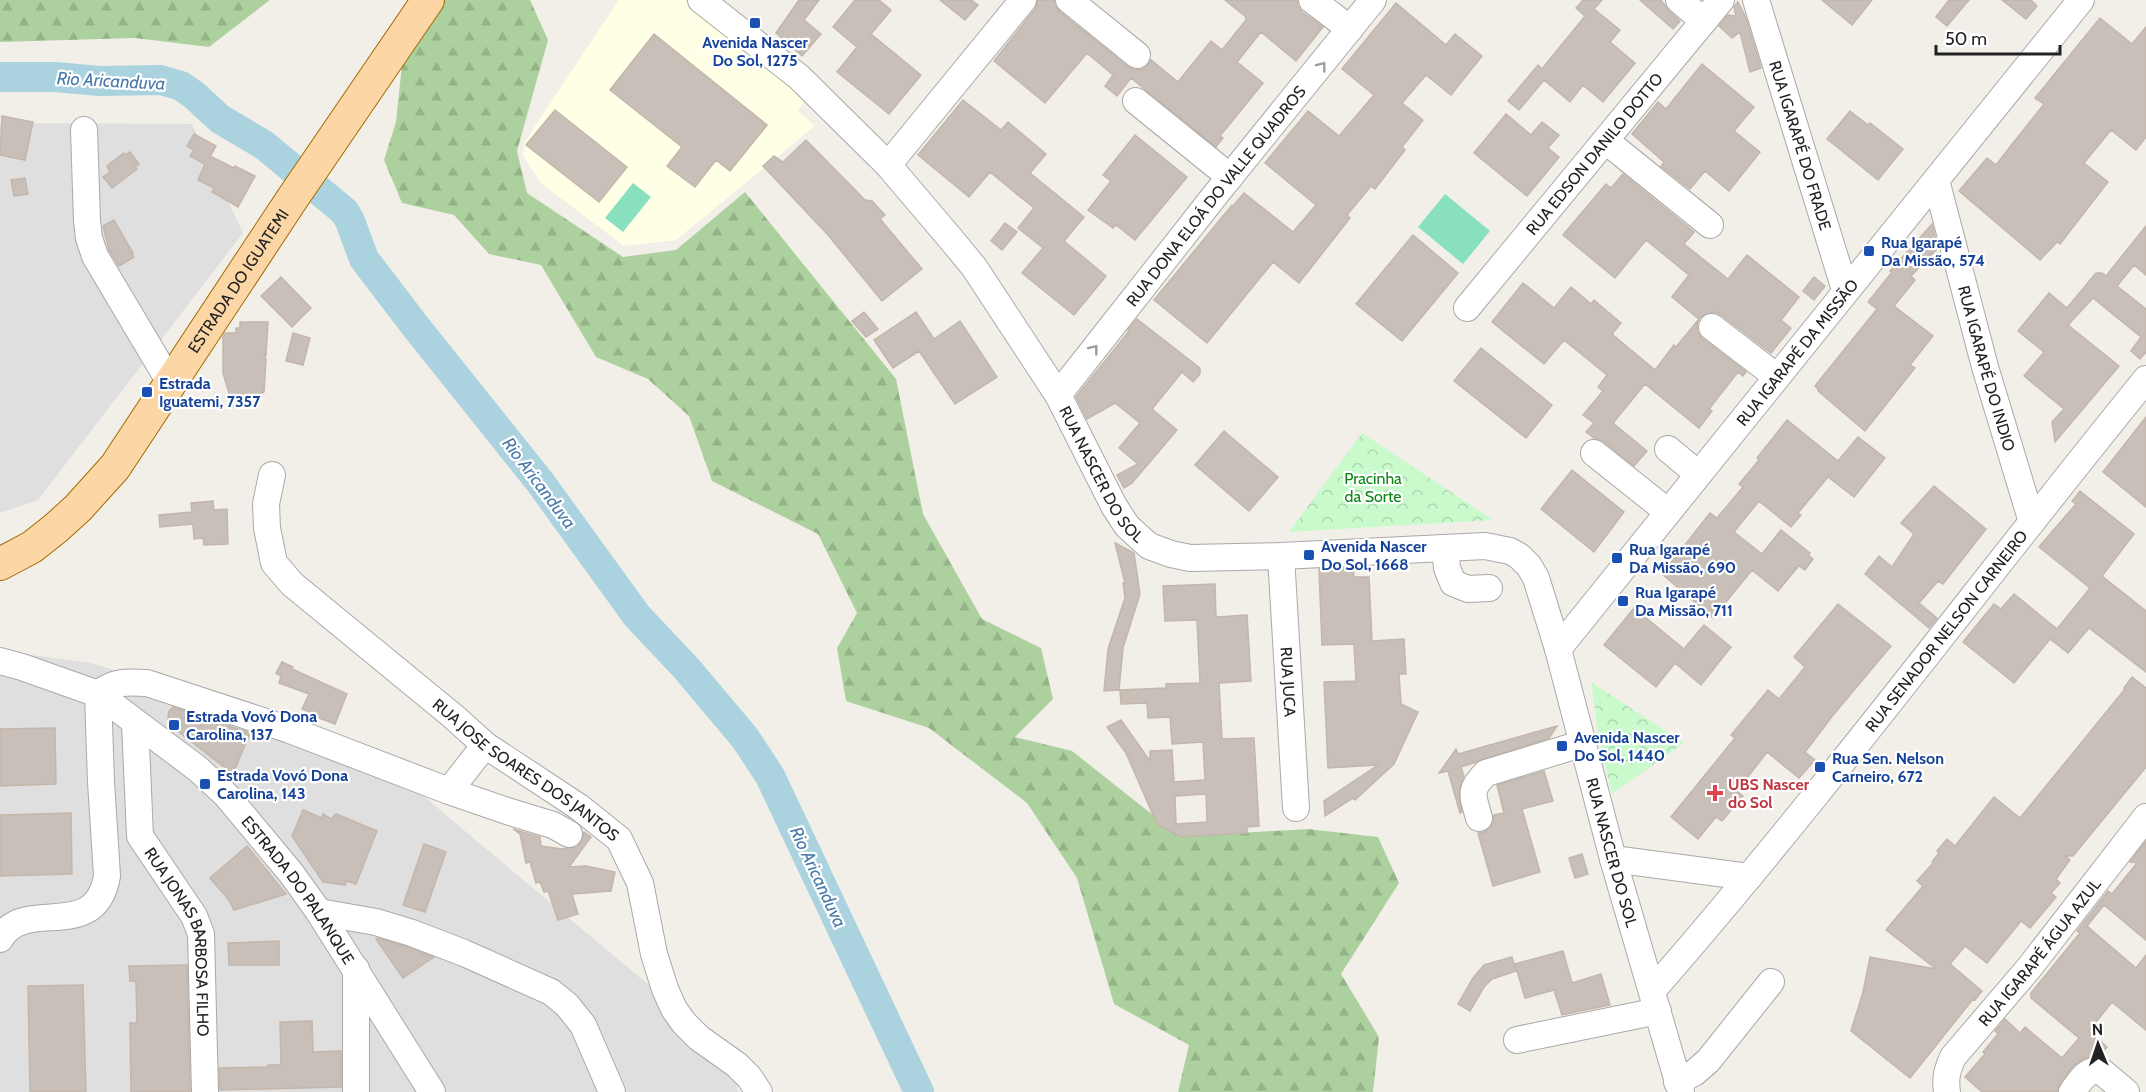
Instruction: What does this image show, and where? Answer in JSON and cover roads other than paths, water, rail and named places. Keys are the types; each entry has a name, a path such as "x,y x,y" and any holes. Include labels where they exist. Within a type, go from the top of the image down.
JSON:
{"main road":[{"name":"ESTRADA DO IGUATEMI","path":"0,564 32,547 78,508 115,467 292,199 428,0"}],"street":[{"name":"RUA NASCER DO SOL","path":"702,0 799,77 888,165 974,267 1058,395 1114,506 1127,526 1149,546 1190,558 1485,546 1510,551 1529,566 1536,578 1558,649 1581,744 1679,1087"},
{"path":"888,165 1023,0"},
{"path":"1069,0 1137,55"},
{"path":"1312,0 1350,29"},
{"name":"RUA DONA ELOÁ DO VALLE QUADROS","path":"1058,395 1373,0"},
{"path":"1679,0 1704,21"},
{"name":"RUA EDSON DANILO DOTTO","path":"1467,308 1721,0"},
{"name":"RUA IGARAPÉ DO FRADE","path":"1756,0 1845,290"},
{"name":"RUA IGARAPÉ DA MISSÃO","path":"1558,649 2081,0"},
{"path":"1136,100 1230,177"},
{"path":"84,130 89,238 95,256 171,384"},
{"path":"1606,141 1710,225"},
{"name":"RUA IGARAPÉ DO INDIO","path":"1936,180 1985,367 2032,522"},
{"path":"1712,327 1777,377"},
{"name":"RUA SENADOR NELSON CARNEIRO","path":"1655,1001 1749,877 1885,711 2032,522 2142,391"},
{"path":"1668,448 1698,474"},
{"path":"1594,453 1668,512"},
{"name":"RUA JOSE SOARES DOS JANTOS","path":"272,474 266,516 274,563 291,584 454,717 484,745 579,807 619,839 639,883 654,954 674,1009 699,1038 743,1071 759,1092"},
{"path":"1445,548 1447,568 1453,584 1468,589 1489,588"},
{"name":"RUA JUCA","path":"1281,556 1296,807"},
{"name":"ESTRADA DO PALANQUE","path":"0,661 98,694 198,769 226,795 291,873 319,912 432,1092"},
{"path":"0,939 6,930 24,920 72,917 82,913 99,901 104,891 107,876 98,694 108,686 124,681 147,683 290,730 507,811 553,825 569,834"},
{"name":"RUA JONAS BARBOSA FILHO","path":"135,723 141,836 194,916 201,934 204,1092"},
{"path":"1479,818 1473,795 1475,784 1486,773 1581,744"},
{"path":"449,790 484,745"},
{"name":"RUA IGARAPÉ ÁGUA AZUL","path":"1947,1092 1945,1081 1947,1069 1953,1058 2029,968 2146,817"},
{"path":"1613,859 1749,877"},
{"path":"319,912 376,922 412,933 464,953 551,992 567,1005 584,1025 612,1092"},
{"path":"356,969 356,1092"},
{"path":"1679,1087 1708,1061 1771,982"},
{"path":"1517,1040 1655,1001"},
{"path":"2072,1092 2091,1070 2101,1071 2126,1092"}],"waterway":[{"name":"Rio Aricanduva","path":"0,77 56,77 99,81 161,80 181,86 220,119 264,145 345,212 364,259 540,482 637,616 687,669 745,738 770,776 919,1092"}],"place":[{"name":"Avenida Nascer Do Sol, 1275","path":"755,23"},
{"name":"Rua Igarapé Da Missão, 574","path":"1869,251"},
{"name":"Estrada Iguatemi, 7357","path":"147,392"},
{"name":"Avenida Nascer Do Sol, 1668","path":"1309,555"},
{"name":"Rua Igarapé Da Missão, 690","path":"1617,558"},
{"name":"Rua Igarapé Da Missão, 711","path":"1623,601"},
{"name":"Estrada Vovó Dona Carolina, 137","path":"174,725"},
{"name":"Avenida Nascer Do Sol, 1440","path":"1562,746"},
{"name":"Rua Sen. Nelson Carneiro, 672","path":"1820,767"},
{"name":"Estrada Vovó Dona Carolina, 143","path":"205,784"},
{"name":"UBS Nascer do Sol","path":"1715,793"}],"park label":[{"name":"Pracinha da Sorte","path":"1373,487"}]}
